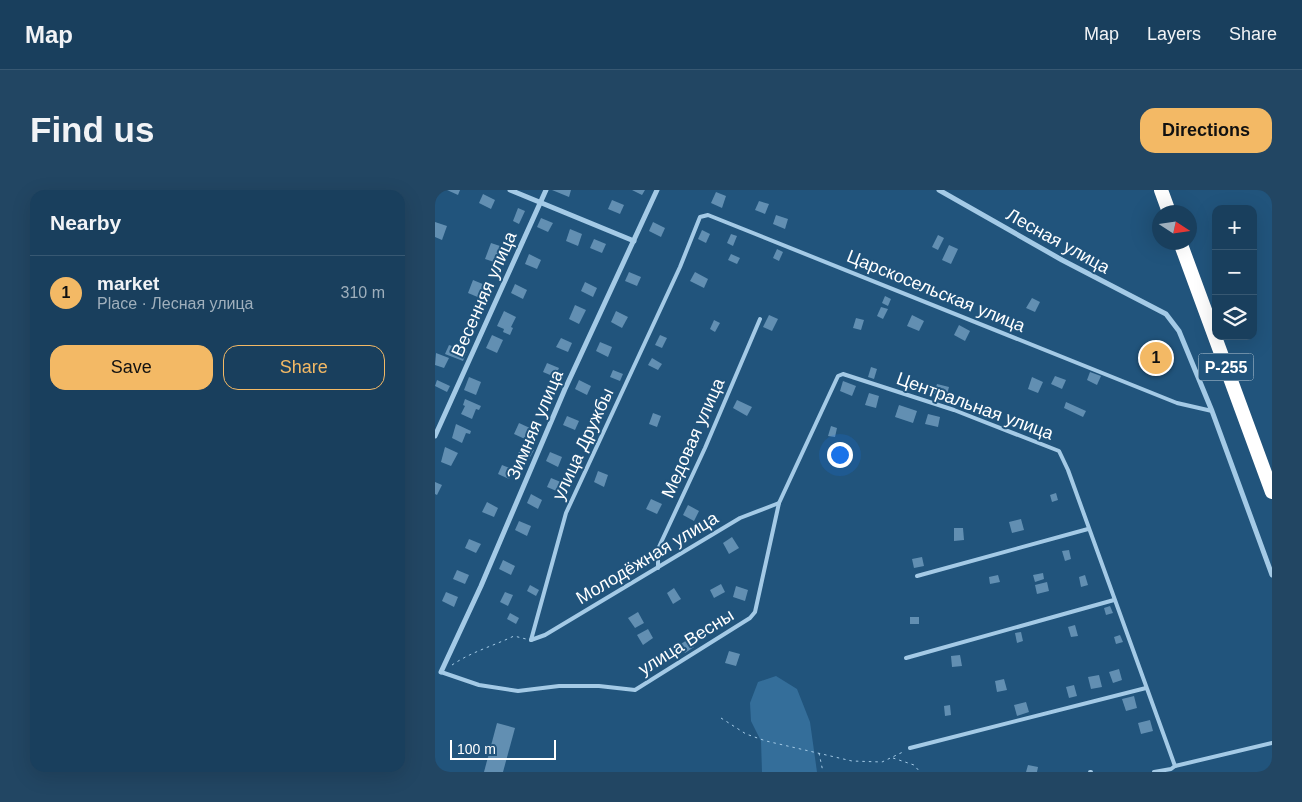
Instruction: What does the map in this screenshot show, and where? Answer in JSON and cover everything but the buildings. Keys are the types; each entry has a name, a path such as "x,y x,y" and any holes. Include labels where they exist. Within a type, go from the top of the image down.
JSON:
{"highway":[{"path":"1161,190 1166,205"},
{"name":"Р-255","path":"1183,250 1272,492"}],"street":[{"path":"510,190 634,242"},
{"name":"Весенняя улица","path":"435,436 546,190"},
{"name":"Зимняя улица","path":"441,672 481,586 565,389 657,190"},
{"name":"Лесная улица","path":"939,190 1062,260 1165,314 1179,331 1212,411"},
{"path":"1212,411 1272,575"}],"lane":[{"name":"Царскосельская улица","path":"680,267 700,218 709,215 1177,403 1212,411"},
{"name":"улица Дружбы","path":"531,640 566,514 680,267"},
{"name":"Медовая улица","path":"659,568 658,549 705,448 759,319"},
{"name":"Центральная улица","path":"779,503 838,376 843,374 954,410 1059,451 1068,470 1175,766"},
{"name":"улица Весны","path":"441,672 479,686 518,691 559,686 599,686 635,690 750,618 755,612 779,503"},
{"name":"Молодёжная улица","path":"531,640 545,636 740,518 779,503"},
{"path":"917,576 1089,529"},
{"path":"907,658 1114,600"},
{"path":"910,748 1146,688"},
{"path":"1154,772 1272,743"}],"path":[{"path":"441,672 462,658 513,636 531,640"},
{"path":"721,718 746,734 852,761 882,762 910,748"},
{"path":"819,753 823,772"},
{"path":"891,758 914,765 920,772"}],"shaded area":[{"path":"776,676 797,689 810,722 817,772 762,772 761,741 751,721 750,703 758,682"}],"place":[{"name":"market","path":"1156,358"}]}
